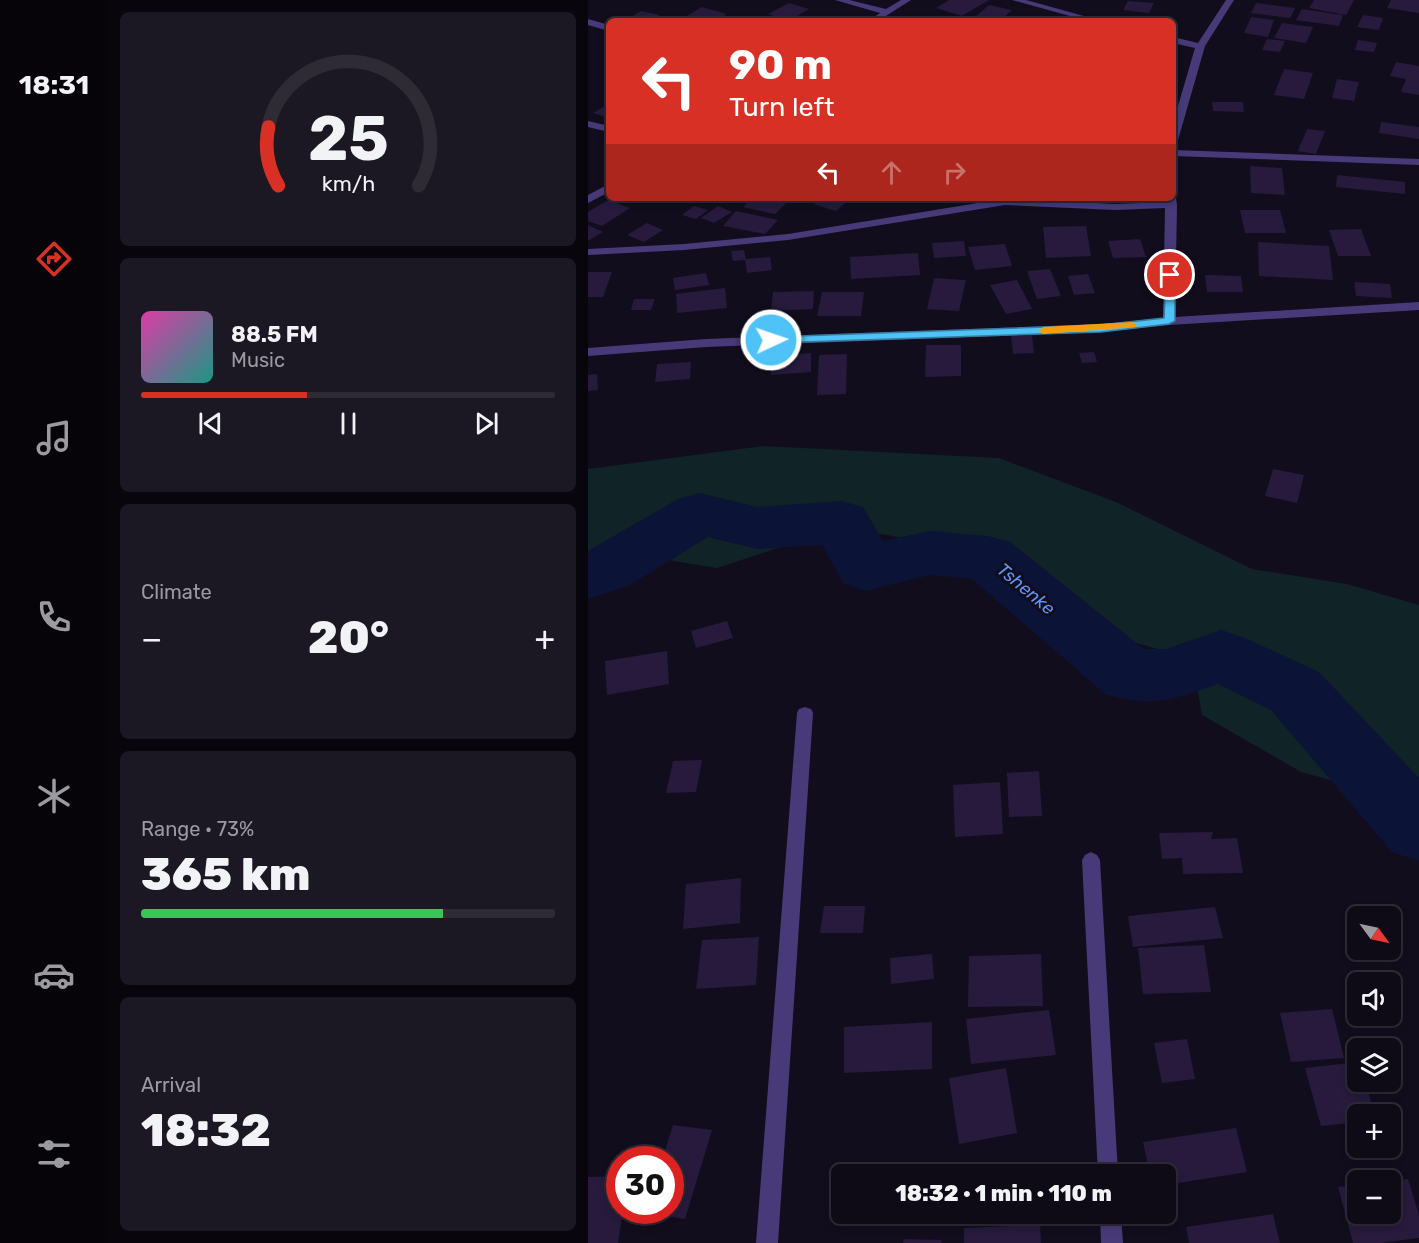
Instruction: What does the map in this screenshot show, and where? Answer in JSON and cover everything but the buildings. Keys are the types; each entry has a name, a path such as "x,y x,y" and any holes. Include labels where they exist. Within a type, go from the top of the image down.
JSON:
{"street":[{"path":"839,0 887,12"},
{"path":"877,18 907,0"},
{"path":"1016,0 1064,9 1090,18"},
{"path":"1176,130 1200,46 1230,0"},
{"path":"588,22 606,27"},
{"path":"1176,41 1200,46"},
{"path":"588,124 606,128"},
{"path":"1176,153 1419,162"},
{"path":"588,200 606,189"},
{"path":"996,201 1115,207 1172,202 1169,321"},
{"path":"588,252 684,247 788,237 1004,202"},
{"path":"588,352 706,343 1101,328 1169,321 1419,306"},
{"path":"767,1243 805,713"},
{"path":"1091,860 1107,1164"},
{"path":"1111,1224 1112,1243"}],"green space":[{"path":"763,446 999,458 1116,502 1252,569 1347,584 1419,605 1419,804 1301,772 1202,715 1192,659 1067,623 1027,572 945,547 883,534 799,541 717,568 637,555 588,574 588,469"}],"waterway":[{"name":"Tshenke","path":"588,576 608,569 700,514 757,528 841,522 866,568 930,553 988,558 1129,675 1168,675 1221,656 1295,691 1419,829"}],"slow traffic":[{"path":"1043,331 1132,325"}],"route":[{"path":"771,340 1021,332 1101,328 1169,321 1170,275"}]}
